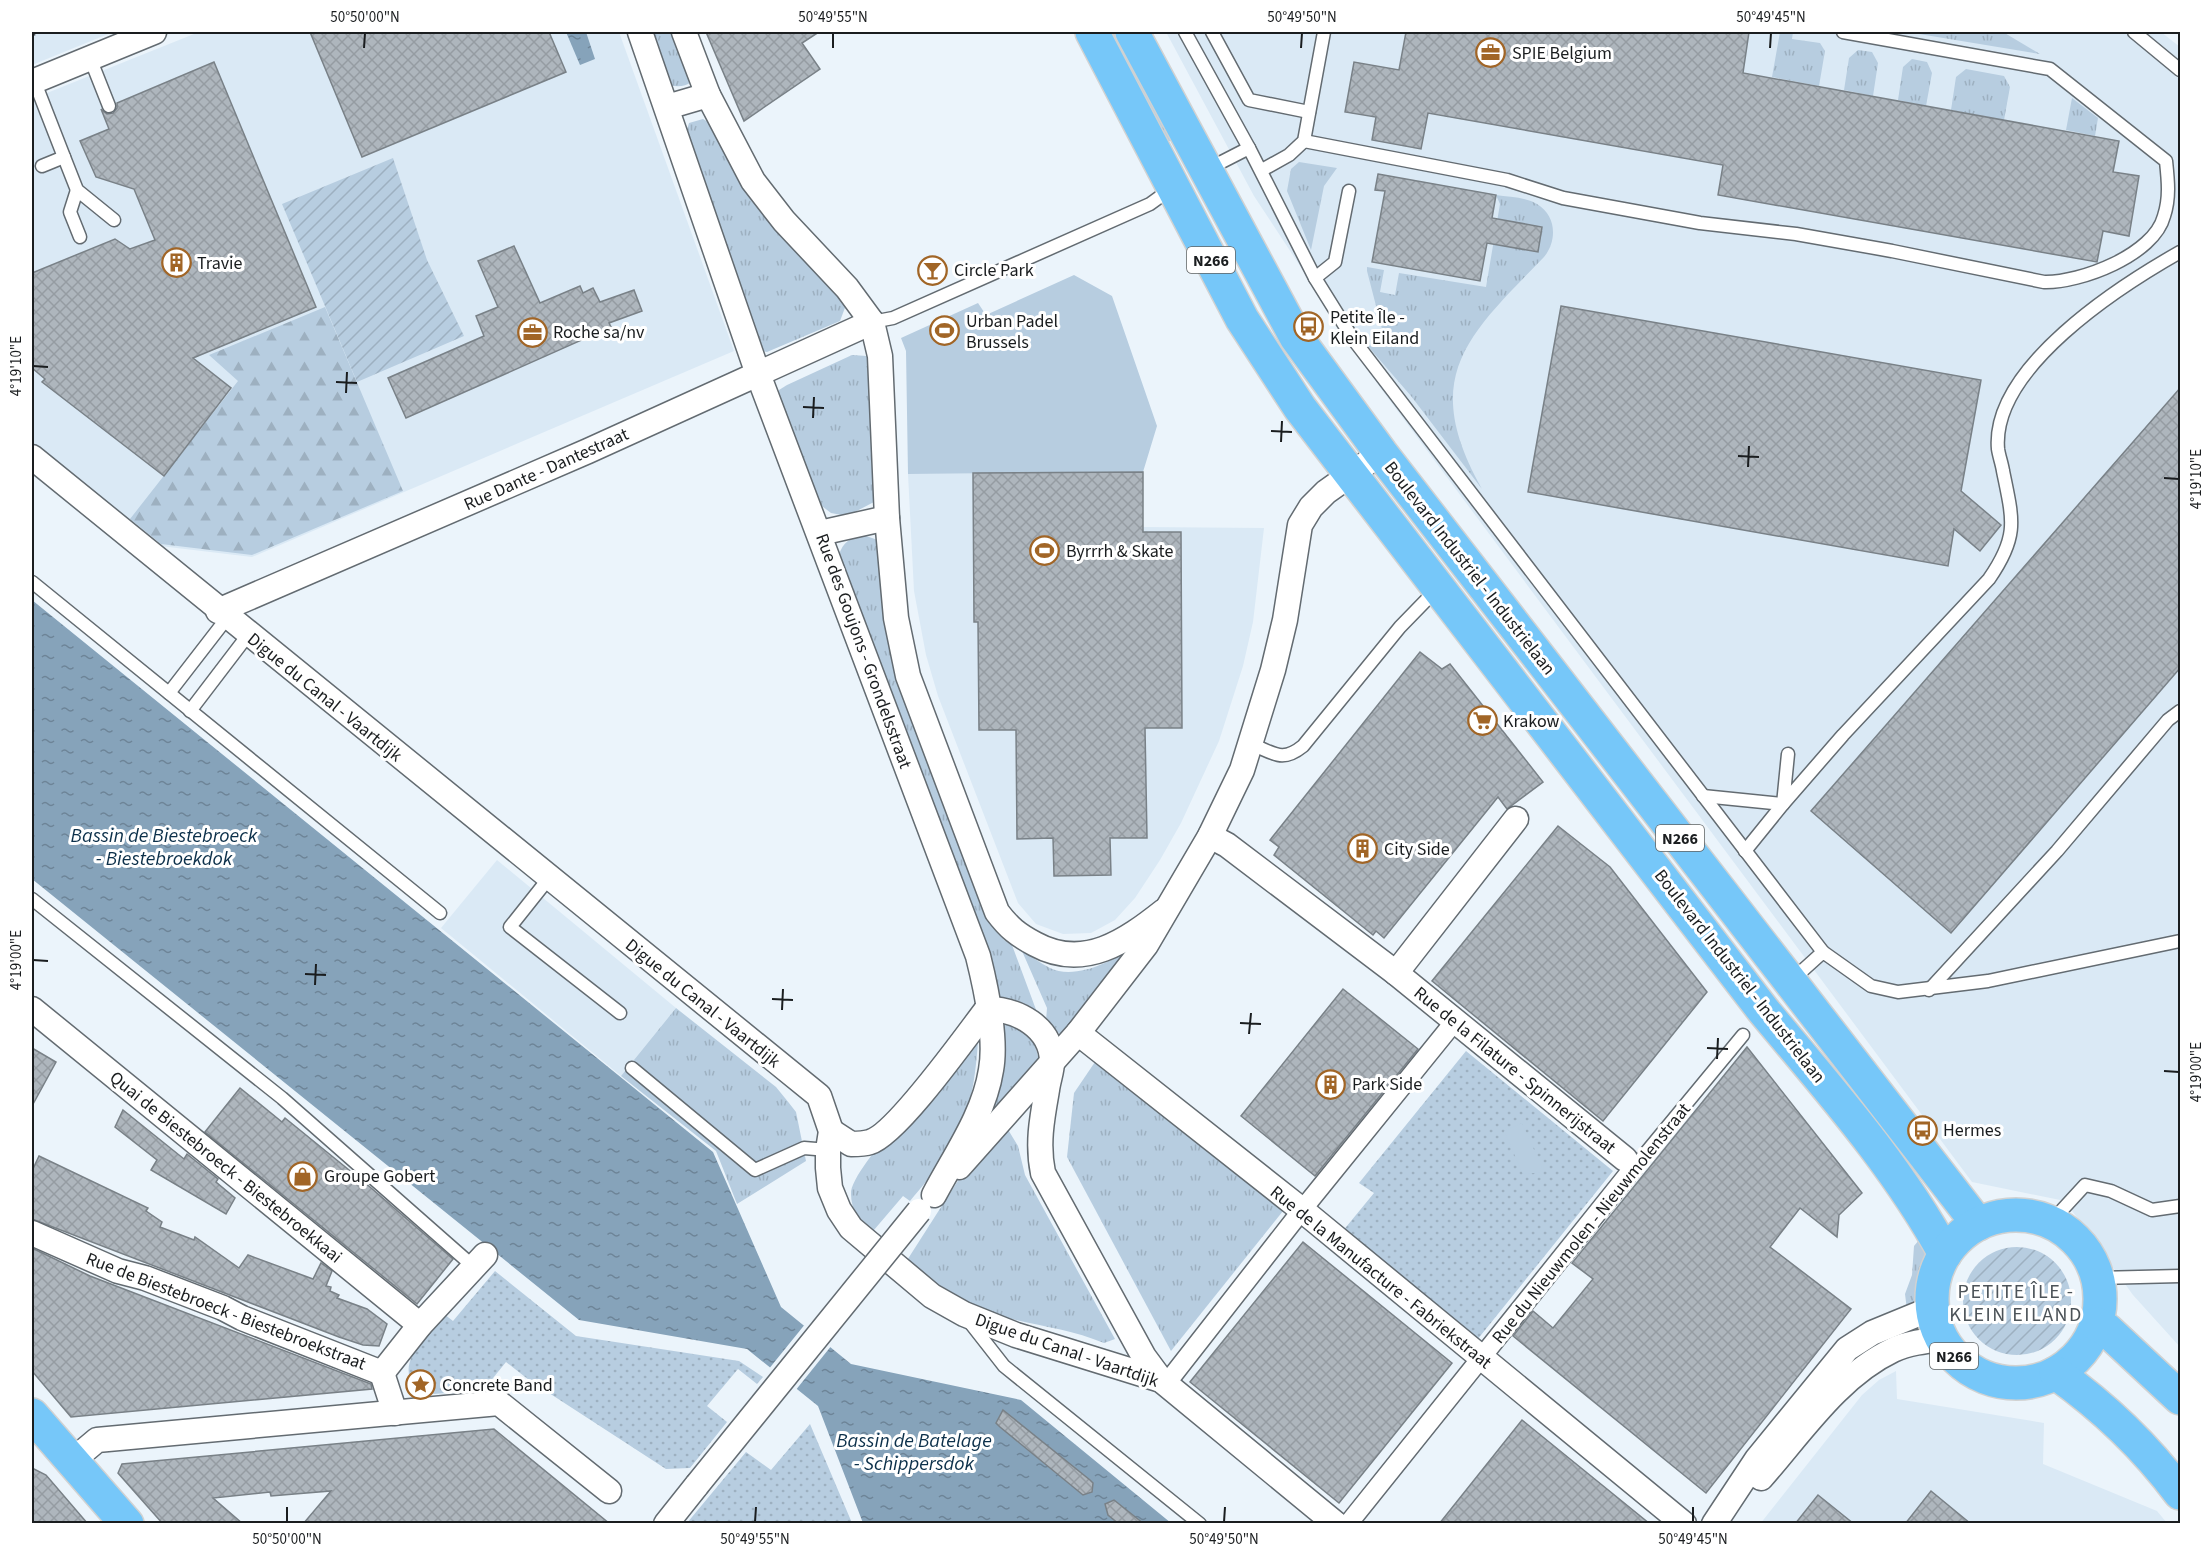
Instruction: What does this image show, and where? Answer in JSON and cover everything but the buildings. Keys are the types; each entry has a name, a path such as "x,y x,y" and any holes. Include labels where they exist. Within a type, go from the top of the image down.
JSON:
{"main road":[{"name":"N266","path":"1092,32 1242,319 1300,408 1350,475"},
{"name":"N266","path":"1132,32 1296,337 1381,453"},
{"name":"Boulevard Industriel - Industrielaan","path":"1381,453 1978,1224"},
{"name":"Boulevard Industriel - Industrielaan","path":"1350,475 1764,1010 1843,1106 1923,1215 1945,1254"},
{"name":"N266","path":"2033,1216 2051,1222 2064,1230 2085,1251 2098,1278 2100,1301 2096,1324 2080,1353 2055,1373 2024,1383 1991,1379 1963,1364 1937,1323 1937,1271 1945,1254 1965,1232 1978,1224 1996,1217 2033,1216"},
{"path":"2096,1324 2107,1330 2181,1398"},
{"path":"2055,1373 2086,1395 2151,1454 2181,1493"},
{"path":"32,1414 127,1524"}],"street":[{"path":"33,81 154,32"},
{"name":"Rue des Goujons - Grondelsstraat","path":"640,32 758,374 978,956 985,984 993,1041 991,1070 979,1112 926,1203"},
{"name":"Rue des Goujons - Grondelsstraat","path":"684,32 708,95 753,181 784,221 847,288 872,322 880,356 887,518 896,618 908,676 997,912 1012,932 1048,951 1071,956 1100,952 1130,938 1164,911"},
{"path":"667,106 708,95"},
{"path":"1173,187 1206,170"},
{"name":"Rue Dante - Dantestraat","path":"220,621 872,322"},
{"path":"666,1524 926,1203 1078,1033 1146,945 1210,836 1242,770 1280,640 1300,525 1311,507 1381,453"},
{"name":"Digue du Canal - Vaartdijk","path":"32,456 242,643 549,878 819,1096 829,1141 830,1188 839,1210 851,1228 932,1296 964,1314 1016,1335 1164,1382 1336,1524"},
{"path":"820,533 887,518"},
{"name":"Rue de la Filature - Spinnerijstraat","path":"1396,974 1516,819"},
{"name":"Rue de la Filature - Spinnerijstraat","path":"1210,836 1227,845 1396,974 1630,1163"},
{"name":"Quai de Biestebroeck - Biestebroekkaai","path":"32,1009 420,1325"},
{"path":"829,1141 852,1144 872,1142 894,1123 933,1080 987,1009 1012,1011 1024,1017 1040,1031 1048,1045 1052,1062 1040,1125 1039,1154 1043,1173 1144,1357 1164,1382 1455,1021"},
{"name":"Rue de la Manufacture - Fabriekstraat","path":"1078,1033 1302,1210 1684,1524"},
{"name":"Rue du Nieuwmolen - Nieuwmolenstraat","path":"1348,1524 1482,1360 1630,1163"},
{"name":"Rue de Biestebroeck - Biestebroekstraat","path":"32,1233 118,1271 212,1304 382,1373 395,1413"},
{"path":"382,1373 420,1325 480,1261"},
{"path":"1714,1523 1757,1459 1847,1349 1872,1333 1937,1323"},
{"path":"1714,1523 1755,1485 1852,1378 1892,1350 1914,1343 1937,1323"},
{"path":"1830,1400 1826,1392 1826,1381 1834,1363"},
{"path":"72,1461 97,1440 499,1403 609,1491"}],"lane":[{"path":"1185,32 1262,170 1315,278 1353,339 1823,952 1871,986 1898,992 1988,981 2181,941"},
{"path":"1212,32 1249,100 1309,112"},
{"path":"1262,170 1289,154 1304,141 1324,32"},
{"path":"1304,141 1507,180 1563,198 1700,223 1796,234 1882,249 2044,282 2058,282 2086,276 2120,262 2158,231 2164,217 2169,188 2166,161 2050,69 1843,32"},
{"path":"2134,32 2181,70"},
{"path":"90,58 109,106"},
{"path":"33,81 77,189 114,220"},
{"path":"1206,170 1249,148"},
{"path":"42,166 64,157"},
{"path":"872,322 893,318 1150,204 1173,187"},
{"path":"77,189 70,212 80,237"},
{"path":"1315,278 1335,262 1349,191"},
{"path":"1746,851 1783,804 1989,579 2006,554 2013,521 1998,448 2003,412 2024,375 2064,332 2134,279 2181,252"},
{"path":"32,582 440,913"},
{"path":"1251,744 1282,757 1292,754 1303,746 1400,627 1438,588"},
{"path":"169,693 220,621"},
{"path":"190,711 242,643"},
{"path":"1929,990 2057,851 2168,720 2181,711"},
{"path":"1783,804 1788,754"},
{"path":"1704,796 1783,804"},
{"path":"549,878 510,927 620,1013"},
{"path":"32,899 282,1098 480,1261"},
{"path":"1791,981 1823,952"},
{"name":"Rue du Nieuwmolen - Nieuwmolenstraat","path":"1630,1163 1743,1035"},
{"path":"632,1068 755,1170 804,1148 829,1141"},
{"path":"2051,1222 2085,1185 2111,1191 2152,1210 2181,1206"},
{"path":"2098,1278 2181,1276"},
{"path":"964,1314 1004,1366 1200,1524"}],"shaded area":[{"path":"32,32 113,32 32,65"},
{"path":"199,32 619,32 734,351 252,557 160,546 32,444 32,99"},
{"path":"1166,32 2161,32 2180,47 2180,1347 2133,1295 2065,1201 1972,1182 1379,386 1254,196"},
{"path":"1143,472 1143,527 1264,528 1253,622 1243,666 1219,741 1181,823 1160,860 1135,898 1115,920 1091,933 1063,934 1036,924 1018,903 938,696 926,655 914,591 908,474"},
{"path":"497,860 676,1008 621,1076 441,928"},
{"path":"1896,1371 1897,1399 2044,1423 2043,1464 2157,1511 2167,1523 1760,1524 1862,1395 1879,1380"}],"green space":[{"path":"645,32 678,32 691,82 681,86 669,85"},
{"path":"1100,32 1120,32 1174,138 1165,144"},
{"path":"1780,32 1793,32 1792,39 1820,43 1825,51 1819,86 1772,77"},
{"path":"1907,32 2003,32 2040,54"},
{"path":"1858,50 1872,52 1878,63 1873,96 1844,90 1849,58"},
{"path":"1912,59 1927,62 1932,73 1926,106 1898,100 1903,67"},
{"path":"1966,69 2004,76 2010,87 2004,120 1951,110 1956,77"},
{"path":"2072,98 2098,118 2095,136 2066,130"},
{"path":"703,119 710,123 846,305 840,321 767,352 762,351 686,133 689,123"},
{"path":"393,158 427,260 464,336 357,382 282,204"},
{"path":"1299,162 1337,168 1324,186 1311,250 1287,191 1291,169"},
{"path":"1496,195 1523,199 1537,204 1548,215 1553,236 1544,257 1493,311 1474,336 1460,361 1454,387 1454,417 1463,450 1482,489 1411,396 1366,344 1382,329 1367,267 1384,270 1380,292 1395,295 1399,273 1486,287 1500,204","holes":["1502,220 1542,227 1538,252 1498,245"]},
{"path":"1074,275 1112,296 1157,426 1143,472 908,474 906,351 901,338 978,303 986,315"},
{"path":"325,307 403,491 252,555 161,544 130,519 238,381 209,355"},
{"path":"852,355 867,356 873,370 880,475 874,502 847,516 831,513 814,500 777,396 779,390 787,385"},
{"path":"863,535 878,540 994,924 1004,940 1012,945 1038,1015 1011,1000 998,1002 839,555 848,541"},
{"path":"1132,946 1062,1036 1046,1021 1047,1008 1022,951 1050,968 1070,972 1093,968 1115,958"},
{"path":"676,1008 776,1087 796,1112 806,1161 737,1204 716,1151 621,1076"},
{"path":"1003,1021 1024,1029 1032,1040 1039,1062 1005,1106 988,1115 1000,1081"},
{"path":"978,1041 976,1067 967,1110 952,1145 941,1163 910,1201 903,1196 868,1237 853,1205 851,1194 855,1180 885,1139"},
{"path":"1466,1051 1613,1171 1473,1345 1342,1232 1374,1193 1359,1183"},
{"path":"1097,1059 1283,1211 1171,1351 1067,1157 1074,1093"},
{"path":"1522,1123 1544,1172 1523,1174 1504,1131"},
{"path":"1007,1128 1018,1146 1025,1175 1115,1339 1104,1343 1077,1334 993,1314 946,1293 904,1265 973,1157"},
{"path":"1919,1240 1926,1258 1926,1277 1920,1294 1907,1310 1905,1294 1912,1275 1914,1246"},
{"path":"2017,1247 2038,1251 2055,1263 2067,1280 2071,1301 2067,1322 2055,1339 2038,1351 2017,1355 1996,1351 1979,1339 1967,1322 1963,1301 1967,1280 1979,1263 1996,1251"},
{"path":"495,1271 576,1336 739,1361 763,1377 757,1384 738,1369 707,1406 727,1422 690,1468 666,1469 529,1380 506,1362 485,1388 437,1394 428,1394 419,1390 409,1376 409,1367 417,1347 444,1314 453,1321"},
{"path":"810,1424 852,1523 687,1523 746,1452 771,1470"}],"water":[{"path":"566,32 586,32 595,59 580,65"},
{"name":"Bassin de Biestebroeck - Biestebroekdok","path":"32,600 713,1152 781,1307 851,1364 1021,1400 1171,1523 863,1523 818,1406 747,1349 579,1320 32,879"}],"pier":[{"path":"806,1323 832,1345 795,1391 768,1370"}],"railway":[{"path":"32,34 39,32"}],"place":[{"name":"SPIE Belgium","path":"1491,53"},
{"name":"Travie","path":"176,263"},
{"name":"Circle Park","path":"933,270"},
{"name":"Petite Île - Klein Eiland","path":"1309,327"},
{"name":"Urban Padel Brussels","path":"945,331"},
{"name":"Roche sa/nv","path":"532,332"},
{"name":"Byrrrh & Skate","path":"1045,551"},
{"name":"Krakow","path":"1482,721"},
{"name":"City Side","path":"1363,849"},
{"name":"Park Side","path":"1331,1084"},
{"name":"Hermes","path":"1922,1130"},
{"name":"Groupe Gobert","path":"303,1176"},
{"name":"Concrete Band","path":"421,1385"}],"district":[{"name":"PETITE ÎLE - KLEIN EILAND","path":"2016,1302"}],"water label":[{"name":"Bassin de Batelage - Schippersdok","path":"914,1452"}]}
